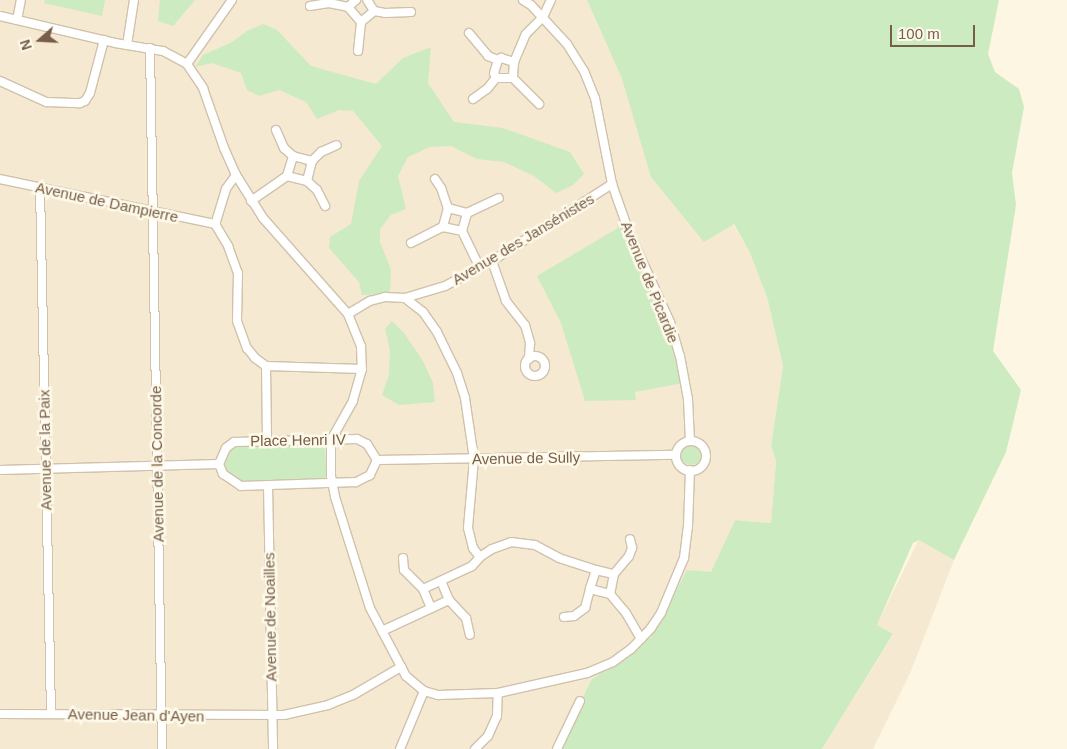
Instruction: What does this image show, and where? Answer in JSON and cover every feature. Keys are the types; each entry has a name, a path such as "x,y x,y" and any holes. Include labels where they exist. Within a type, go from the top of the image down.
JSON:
{"street":[{"path":"17,20 21,0"},
{"path":"127,45 134,0"},
{"path":"187,64 232,0"},
{"path":"348,7 356,0"},
{"path":"367,0 374,11 385,13 411,12"},
{"name":"Avenue de Picardie","path":"523,0 543,17 567,44 595,98 612,184 629,232 670,322 680,356 688,399 690,441"},
{"path":"513,78 514,62 526,34 543,17 552,0"},
{"path":"310,6 329,3 348,7 360,22 358,51"},
{"path":"360,22 374,11"},
{"path":"0,16 127,45 150,48 170,54 187,64 203,88 224,148 236,175 251,201 285,246 348,314 361,346 362,369 359,388 331,440 332,483 358,576 382,631 406,676 424,691 438,695 498,693 595,670 619,658 641,640 665,605 684,558 688,538 690,470"},
{"path":"469,33 488,56 498,60 507,59 514,62"},
{"path":"0,81 46,102 85,102 90,93 104,40"},
{"name":"Avenue de la Concorde","path":"150,48 162,749"},
{"path":"496,78 494,73 498,60"},
{"path":"496,78 513,78 539,104"},
{"path":"473,100 487,89 496,78"},
{"path":"276,130 284,148 293,156 312,161"},
{"path":"307,180 312,161 321,152 338,144"},
{"path":"251,201 287,176 293,156"},
{"path":"236,175 226,189 215,224 228,246 238,272 237,322 240,335 255,358 266,366 362,369"},
{"path":"287,176 307,180 317,190 324,206"},
{"name":"Avenue de Dampierre","path":"0,179 215,224"},
{"path":"435,179 441,188 448,208 443,226"},
{"name":"Avenue des Jansénistes","path":"348,314 370,301 385,298 405,298 445,286 492,261 612,184"},
{"name":"Avenue de la Paix","path":"40,187 51,713"},
{"path":"448,208 467,213 499,198"},
{"path":"467,213 462,231 480,268"},
{"path":"411,243 443,226 462,231"},
{"path":"492,261 506,300 525,325 530,343 529,359"},
{"path":"405,298 430,321 457,373 469,421 474,459 468,528 473,548 480,557"},
{"path":"266,366 268,441"},
{"name":"Place Henri IV","path":"219,464 226,448 234,442 268,441 357,439 367,444 376,460"},
{"path":"690,441 702,446 705,454 702,466 690,470 682,467 676,455 679,447 690,441"},
{"name":"Avenue de Sully","path":"376,460 676,455"},
{"path":"0,470 219,464 223,474 242,486 364,480 374,468 376,460"},
{"name":"Avenue de Noailles","path":"268,485 273,749"},
{"path":"610,594 614,574 629,556 632,548 630,539"},
{"path":"423,589 472,566 480,557 492,549 511,542 535,545 558,558 614,574"},
{"path":"403,558 404,570 423,589 430,608"},
{"path":"564,617 574,616 585,608 596,570"},
{"path":"441,581 448,600 466,618 470,635"},
{"path":"590,589 610,594 626,613 641,640"},
{"path":"382,631 448,600"},
{"name":"Avenue Jean d'Ayen","path":"0,714 51,713 162,716 272,716 291,714 328,705 375,684 401,667"},
{"path":"400,749 424,691"},
{"path":"475,749 488,736 497,716 498,693"},
{"path":"557,749 580,701"}],"shaded area":[{"path":"0,0 587,0 622,79 733,224 750,253 767,297 783,366 771,446 776,461 771,523 735,520 711,573 687,570 651,637 591,680 559,749 0,749"},
{"path":"919,539 954,560 911,671 873,749 822,749 893,635 877,625"}],"green space":[{"path":"45,0 105,0 102,16 44,3"},
{"path":"160,0 195,0 173,26 158,21"},
{"path":"587,0 999,0 988,54 995,72 1019,89 1024,107 1012,173 1016,205 993,351 1021,390 1006,452 954,560 919,540 913,543 877,625 893,634 822,749 559,749 591,680 651,637 687,570 711,572 735,520 771,523 776,461 771,446 783,366 767,297 750,253 734,224 704,242 651,177 622,79"},
{"path":"263,24 277,30 311,66 376,84 403,58 431,47 428,83 454,122 503,128 570,152 584,174 573,185 556,193 534,176 504,162 477,159 451,146 430,147 408,157 398,176 406,209 391,215 380,229 380,242 391,269 390,294 362,295 359,282 329,248 330,237 351,224 359,181 382,146 353,111 339,110 317,119 306,102 279,90 259,96 247,90 241,73 212,63 195,67 203,55 232,42 247,31"},
{"path":"617,222 628,236 666,316 684,383 635,392 636,400 585,401 561,323 537,276 618,228"},
{"path":"392,321 404,333 423,361 433,383 435,402 399,405 382,395 389,375 390,350 385,329"},
{"path":"319,442 325,449 327,475 323,480 241,483 227,475 223,468 222,461 225,453 233,446 239,444"},
{"path":"691,445 698,448 701,455 698,462 691,465 684,462 681,455 684,448"}]}
